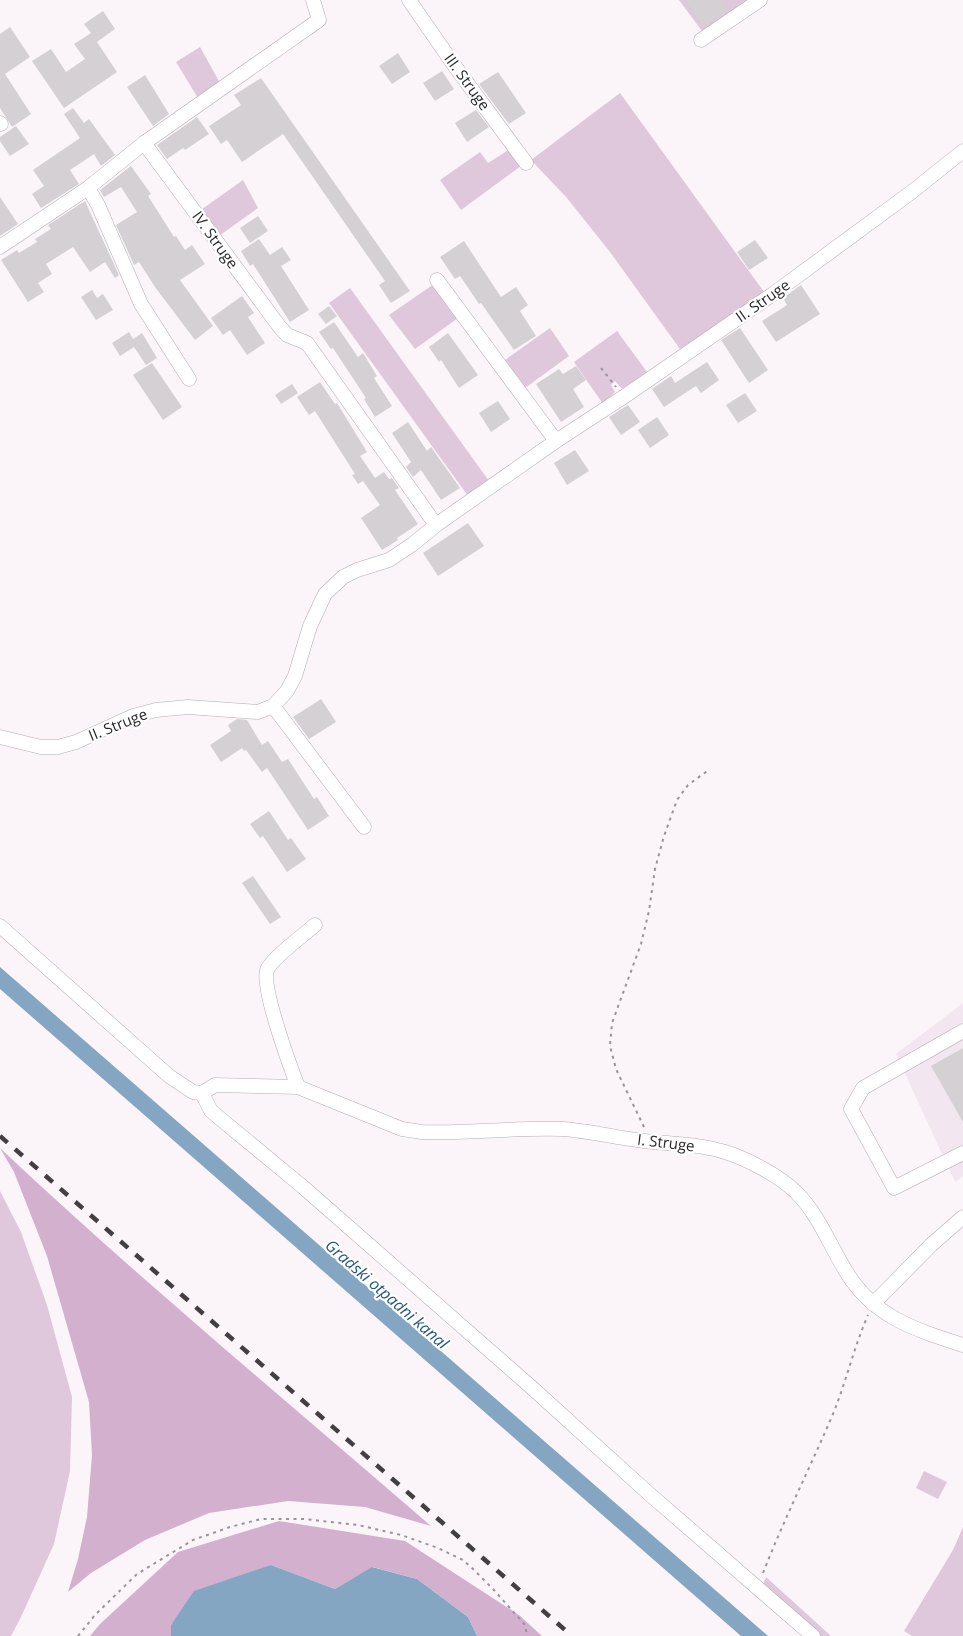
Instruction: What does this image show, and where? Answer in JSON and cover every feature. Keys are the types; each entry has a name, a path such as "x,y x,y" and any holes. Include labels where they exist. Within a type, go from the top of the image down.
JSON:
{"street":[{"path":"0,247 88,188 144,143 319,20 313,0"},
{"name":"III. Struge","path":"409,0 526,163"},
{"path":"701,40 760,0"},
{"name":"IV. Struge","path":"144,143 272,317 287,335 307,343 436,525"},
{"name":"II. Struge","path":"0,737 41,747 58,747 76,742 133,716 156,710 188,707 258,712 273,706 287,691 295,676 310,626 325,594 343,577 389,560 413,544 436,525 556,441 773,294 913,191 963,151"},
{"path":"88,188 98,205 141,304 189,379"},
{"path":"438,280 556,441"},
{"path":"273,706 364,827"},
{"path":"298,1087 274,1015 266,975 274,960 315,925"},
{"path":"0,926 169,1076 192,1092 202,1093 211,1110 303,1187 813,1636"},
{"path":"963,1031 863,1088 851,1109 894,1188 963,1153"},
{"name":"I. Struge","path":"202,1093 215,1085 298,1087 402,1128 422,1132 564,1129 651,1142 687,1144 726,1152 758,1166 795,1191 820,1223 847,1274 873,1304 896,1320 921,1332 963,1345"},
{"path":"873,1304 931,1245 963,1217"}],"path":[{"path":"601,368 623,397"},
{"path":"651,1142 616,1069 610,1046 612,1023 641,944 649,911 655,869 677,800 688,785 710,769"},
{"path":"758,1588 779,1532 834,1412 873,1304"},
{"path":"78,1636 95,1615 137,1574 156,1561 193,1540 261,1519 304,1519 358,1525 401,1535 438,1548 463,1560 472,1568 525,1625 527,1636"}],"shaded area":[{"path":"679,0 758,0 705,35"},
{"path":"200,47 220,83 198,98 176,62"},
{"path":"620,93 764,292 680,349 610,252 567,198 531,160"},
{"path":"510,149 521,166 461,210 440,180 480,152 488,163"},
{"path":"243,180 258,208 216,238 198,212"},
{"path":"434,284 458,318 415,349 389,315"},
{"path":"350,288 489,481 468,496 329,303"},
{"path":"550,328 569,356 525,388 505,360"},
{"path":"617,331 647,372 623,388 615,381 611,385 615,392 603,404 574,362"},
{"path":"963,1003 963,1176 955,1182 896,1054"},
{"path":"0,1148 159,1292 431,1526 365,1507 288,1501 209,1513 145,1540 91,1573 68,1592 87,1517 92,1455 89,1402 47,1256 14,1172"},
{"path":"0,1191 21,1232 47,1305 72,1397 70,1471 54,1544 11,1636 0,1636"},
{"path":"924,1471 947,1482 938,1499 916,1488"},
{"path":"279,1521 405,1541 519,1615 542,1636 477,1636 468,1617 417,1579 373,1567 335,1589 271,1565 171,1624 171,1636 90,1636 178,1552"},
{"path":"963,1527 963,1636 912,1636 904,1631 953,1550"},
{"path":"766,1577 831,1636 819,1636 763,1585"}],"water":[{"path":"0,967 768,1636 741,1636 0,989"},
{"path":"271,1565 335,1589 372,1567 417,1579 468,1617 477,1636 171,1636 171,1625 194,1591"}],"building":[{"path":"685,0 723,0 728,11 703,28"},
{"path":"103,11 115,29 97,42 117,72 64,108 32,61 51,49 66,72 85,59 74,44 91,33 84,24"},
{"path":"10,27 30,57 5,74 31,114 12,127 0,108 0,34"},
{"path":"398,53 410,72 392,84 379,66"},
{"path":"442,71 454,89 435,101 423,83"},
{"path":"498,72 526,113 509,124 479,84"},
{"path":"145,75 169,114 153,126 127,87"},
{"path":"261,78 410,291 391,303 379,285 385,281 283,134 242,162 227,140 221,144 209,126 241,105 234,95"},
{"path":"73,108 84,123 89,119 115,155 101,166 94,154 70,170 79,184 41,208 32,194 44,186 33,170 80,138 64,114"},
{"path":"476,110 489,127 467,142 455,123"},
{"path":"197,117 209,134 167,159 157,145"},
{"path":"16,126 29,144 10,156 0,141 0,137"},
{"path":"131,166 151,194 148,196 174,237 176,236 185,250 192,245 205,264 180,280 213,326 195,340 139,262 134,265 116,225 137,212 121,187 104,197 100,190"},
{"path":"0,197 18,224 0,236"},
{"path":"85,201 119,275 115,278 105,262 90,272 73,247 46,264 52,274 38,283 44,292 28,302 1,260 37,242 35,239 51,229 48,225"},
{"path":"258,216 268,231 250,243 240,228"},
{"path":"259,239 270,255 282,247 291,260 281,266 309,310 290,322 253,264 250,266 241,251"},
{"path":"755,240 768,258 749,270 737,252"},
{"path":"464,241 501,297 516,287 528,305 520,311 536,336 514,350 460,276 455,279 440,257"},
{"path":"801,285 820,314 776,342 762,321 787,305 783,298"},
{"path":"92,290 97,298 103,294 113,310 96,320 81,297"},
{"path":"242,296 254,313 248,317 265,343 247,355 230,330 223,335 211,318"},
{"path":"329,306 337,316 326,324 318,314"},
{"path":"334,322 358,357 363,353 377,376 374,378 392,406 375,417 364,399 366,398 333,348 331,349 319,332"},
{"path":"740,328 768,370 749,383 721,340"},
{"path":"129,332 133,339 142,333 157,358 146,365 134,347 120,356 112,343"},
{"path":"448,333 478,375 459,388 441,360 439,362 429,347"},
{"path":"707,362 719,380 701,393 696,386 664,407 652,389 671,376 675,383"},
{"path":"152,363 182,407 163,420 133,375"},
{"path":"576,366 586,380 573,389 584,407 561,422 536,384 559,369 563,374"},
{"path":"320,382 335,404 337,403 367,452 360,456 375,478 384,472 389,479 392,478 399,488 395,490 418,524 382,550 361,518 380,505 363,481 358,484 352,475 355,474 315,411 309,415 297,397"},
{"path":"292,384 298,393 281,404 275,395"},
{"path":"745,393 757,411 738,423 726,405"},
{"path":"498,401 510,419 491,432 479,413"},
{"path":"628,405 640,422 621,435 609,417"},
{"path":"657,417 669,435 650,448 638,430"},
{"path":"408,422 427,451 431,447 460,488 441,500 421,470 413,477 406,467 411,462 392,433"},
{"path":"575,450 589,471 567,485 554,463"},
{"path":"468,523 484,546 438,576 423,553"},
{"path":"321,699 336,722 309,739 293,717"},
{"path":"237,719 247,720 262,745 268,741 282,762 288,759 314,799 317,797 329,816 308,830 267,768 262,772 242,748 221,762 210,745 231,731 228,725"},
{"path":"269,811 288,840 291,838 306,859 287,872 263,836 260,838 250,824"},
{"path":"253,876 281,917 270,924 242,883"},
{"path":"963,1048 963,1122 931,1066"}],"railway":[{"path":"0,1136 572,1636"}],"water label":[{"name":"Gradski otpadni kanal","path":"387,1294"}]}
